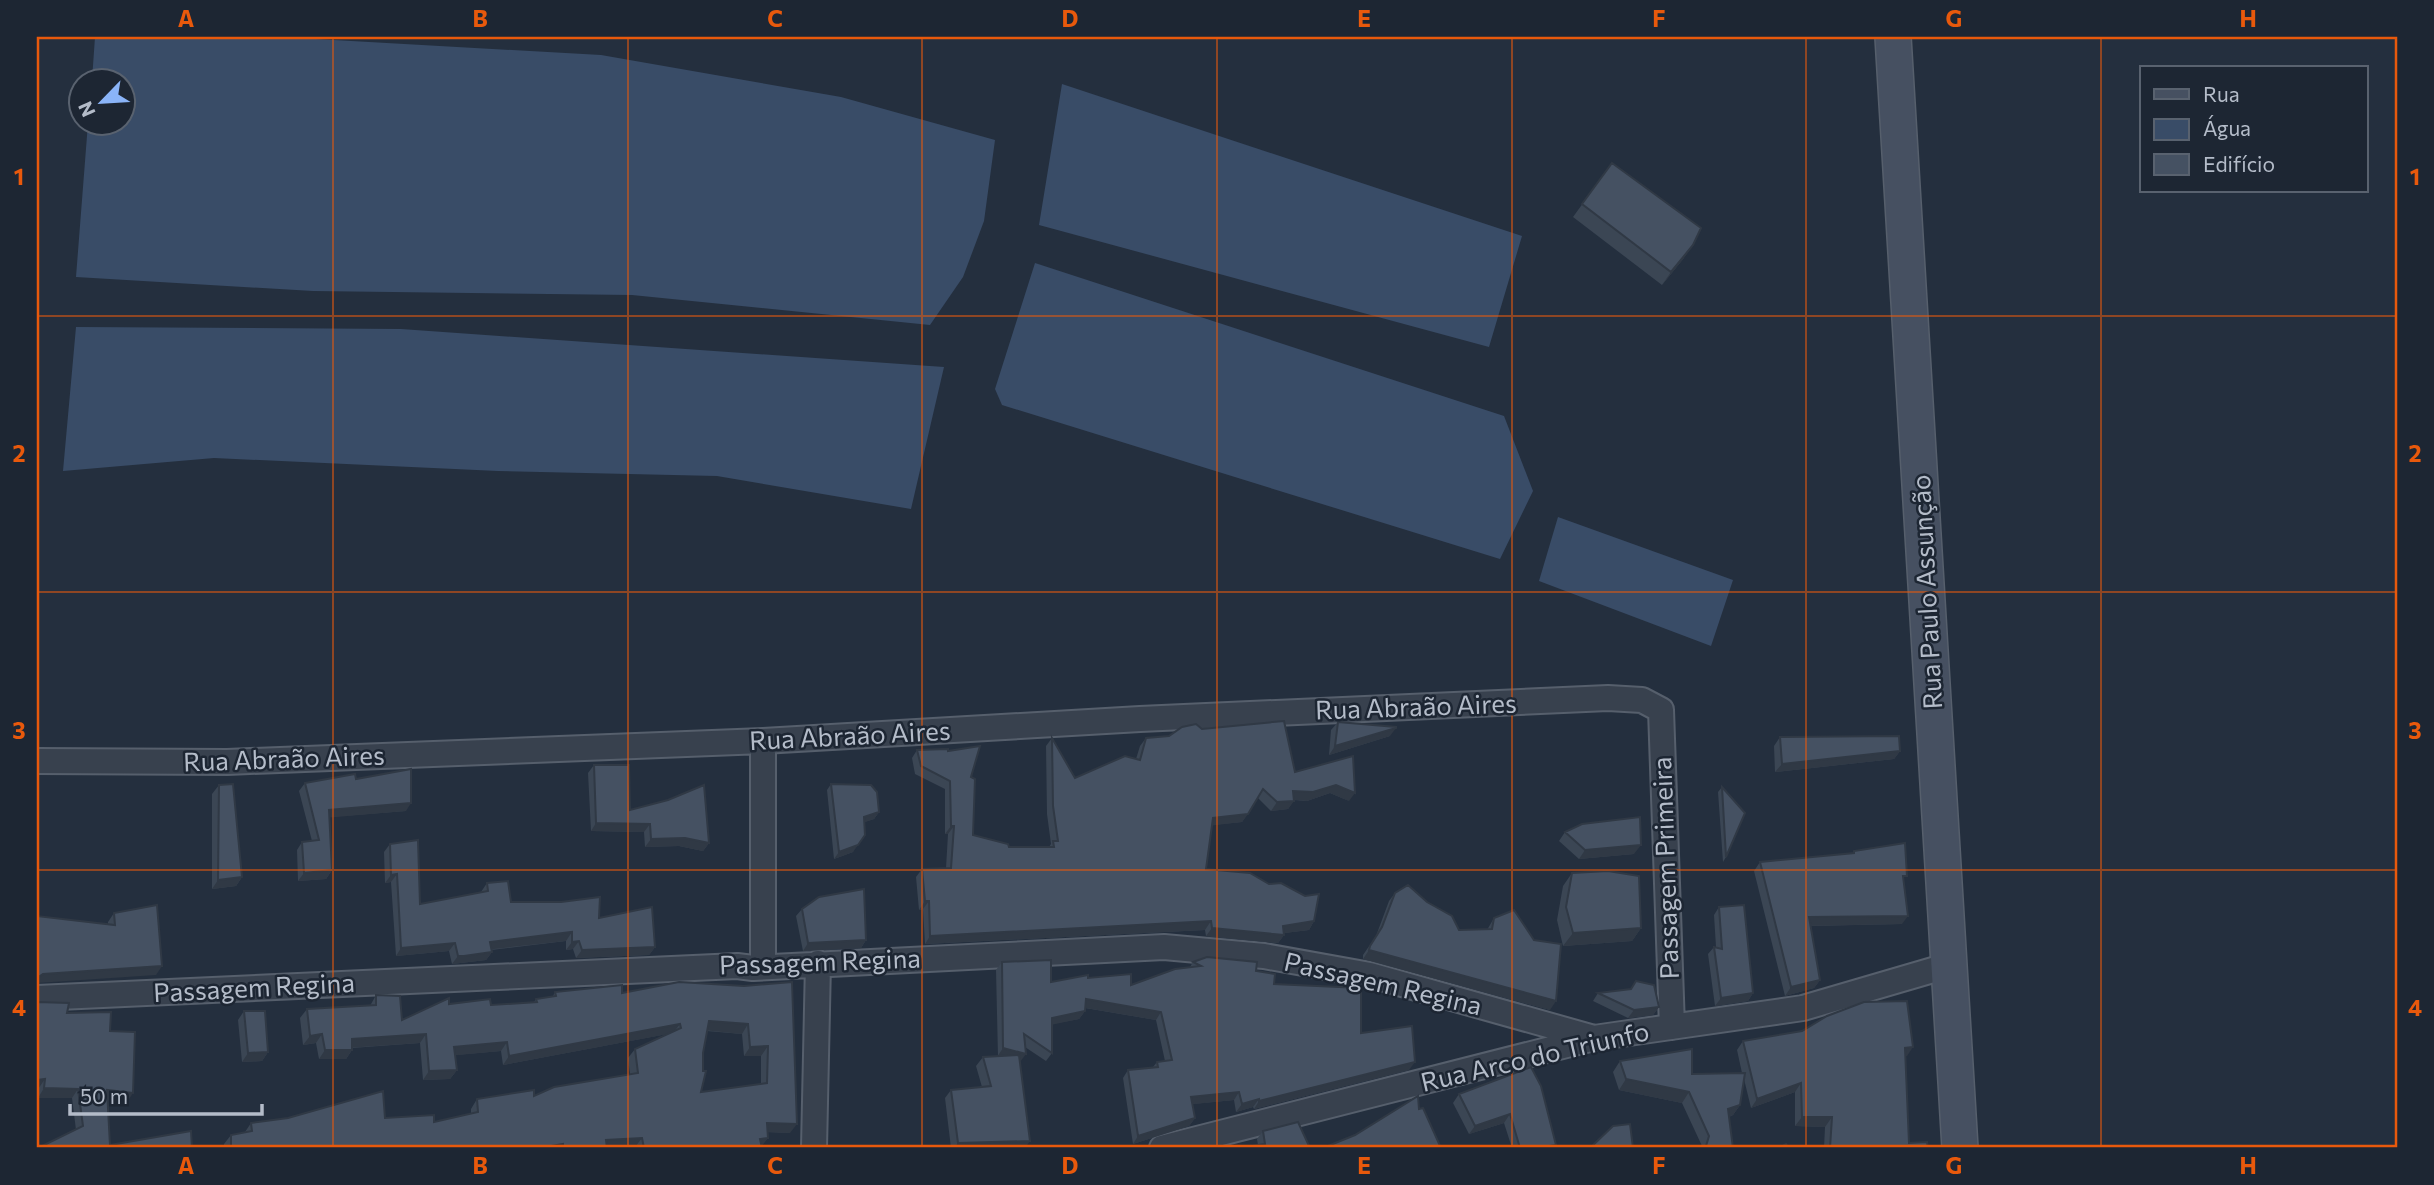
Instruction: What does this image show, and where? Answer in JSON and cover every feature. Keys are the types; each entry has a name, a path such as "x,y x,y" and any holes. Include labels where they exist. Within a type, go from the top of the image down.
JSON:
{"street":[{"name":"Rua Paulo Assunção","path":"1893,37 1960,1148"},
{"name":"Rua Abraão Aires","path":"37,761 227,762 763,741 1154,718 1608,698 1642,700 1661,710"},
{"name":"Passagem Primeira","path":"1661,710 1672,1027"},
{"path":"763,741 763,967"},
{"name":"Passagem Regina","path":"37,998 1164,947 1252,954 1370,975 1594,1038"},
{"path":"814,1148 818,963"},
{"name":"Rua Arco do Triunfo","path":"1162,1148 1205,1140 1594,1038 1803,1008 1950,965"}],"water":[{"path":"95,37 281,37 601,55 841,97 995,140 984,221 963,277 930,325 632,295 313,291 76,277 87,136 136,136 136,66 93,66"},
{"path":"1062,84 1522,236 1489,347 1039,225"},
{"path":"1035,263 1504,416 1533,491 1500,559 1002,405 995,389"},
{"path":"76,327 401,329 944,367 911,509 717,476 498,471 214,458 63,471"},
{"path":"1558,517 1733,580 1711,646 1539,581"}],"building":[{"path":"1612,163 1701,228 1693,245 1671,272 1582,204"},
{"path":"1284,721 1295,772 1353,756 1355,793 1336,785 1313,792 1293,791 1294,801 1277,802 1263,789 1248,814 1213,818 1206,869 1250,873 1269,884 1281,883 1305,896 1319,894 1314,921 1283,926 1284,935 1212,928 1211,921 930,936 929,901 925,901 922,869 951,868 954,826 951,826 950,781 921,766 917,750 948,751 980,746 971,777 975,779 973,835 1008,844 1009,847 1054,847 1053,841 1058,841 1053,806 1052,738 1075,778 1125,756 1140,760 1146,738 1169,736 1182,727 1196,724 1202,729"},
{"path":"1338,722 1396,727 1396,728 1335,746"},
{"path":"1899,736 1900,751 1782,764 1780,737"},
{"path":"594,765 629,765 630,810 668,800 704,785 709,843 685,838 651,839 650,824 596,823"},
{"path":"411,769 411,803 329,810 332,870 304,873 302,842 319,840 305,783 355,774 356,779"},
{"path":"233,784 242,877 218,880 219,785"},
{"path":"831,784 871,785 877,792 879,812 864,817 865,835 858,845 839,852"},
{"path":"1722,787 1745,813 1726,857"},
{"path":"1640,817 1641,845 1585,850 1565,832 1582,824"},
{"path":"418,840 420,904 488,891 487,883 508,881 511,902 561,902 600,897 599,918 652,907 655,947 582,950 579,941 572,942 572,932 490,942 492,952 464,956 458,956 455,943 401,948 397,874 391,875 390,844"},
{"path":"1905,843 1907,876 1903,876 1908,916 1809,917 1820,980 1791,987 1760,862 1854,853"},
{"path":"1608,871 1639,876 1641,928 1573,933 1566,907 1572,873"},
{"path":"1408,885 1427,902 1452,916 1459,930 1492,929 1494,918 1514,910 1534,940 1561,944 1556,1001 1369,950 1382,927 1395,893"},
{"path":"864,889 866,940 808,943 802,909 819,897"},
{"path":"157,905 162,966 43,974 37,978 37,916 115,925 114,913"},
{"path":"1744,905 1753,993 1721,998 1714,947 1722,949 1719,907"},
{"path":"1207,957 1257,962 1256,971 1275,974 1274,984 1361,988 1361,1033 1412,1026 1415,1062 1242,1104 1239,1092 1191,1097 1195,1118 1138,1136 1128,1070 1158,1067 1157,1062 1172,1060 1161,1012 1086,999 1085,1011 1052,1018 1052,1053 1024,1034 1026,1054 1003,1048 1002,962 1051,960 1051,982 1088,975 1088,978 1131,974 1131,985 1175,969 1201,966 1193,962"},
{"path":"1636,981 1654,985 1659,1007 1634,1010 1598,993 1631,989"},
{"path":"679,982 744,986 792,982 797,1124 767,1123 768,1138 760,1139 762,1148 644,1148 642,1138 606,1140 607,1148 563,1148 563,1144 540,1148 231,1148 231,1135 252,1131 251,1123 288,1118 383,1091 385,1118 434,1115 434,1122 478,1112 477,1099 534,1090 534,1096 554,1087 638,1073 635,1049 681,1028 680,1024 509,1056 507,1042 454,1047 457,1070 429,1071 426,1034 352,1039 352,1050 325,1050 322,1034 310,1036 307,1009 376,1005 376,995 400,996 402,1020 449,998 449,1004 490,999 491,1005 537,1002 536,999 556,996 555,992 622,985 622,993","holes":["709,1021 748,1024 750,1047 768,1046 767,1083 701,1092 706,1071 703,1071 703,1053"]},
{"path":"1907,1001 1913,1047 1905,1048 1909,1143 1927,1142 1928,1148 1830,1148 1832,1117 1802,1117 1801,1083 1757,1099 1743,1041 1802,1031 1827,1016 1864,1002"},
{"path":"37,1002 69,1003 67,1013 111,1012 110,1031 135,1032 133,1093 107,1090 110,1145 191,1131 192,1148 38,1148 83,1126 78,1089 44,1088 45,1079 37,1080"},
{"path":"244,1011 265,1011 268,1052 248,1053"},
{"path":"1692,1049 1692,1074 1745,1073 1740,1105 1728,1109 1733,1148 1706,1146 1709,1136 1689,1092 1626,1079 1620,1061"},
{"path":"1019,1055 1030,1141 958,1143 951,1090 991,1086 983,1057"},
{"path":"1531,1067 1541,1086 1556,1145 1520,1148 1510,1114 1475,1126 1459,1094"},
{"path":"1418,1096 1419,1109 1423,1108 1441,1148 1323,1148 1355,1135"},
{"path":"1298,1122 1310,1148 1251,1148 1265,1144 1263,1131"},
{"path":"1630,1124 1633,1148 1590,1148 1613,1126"}]}
